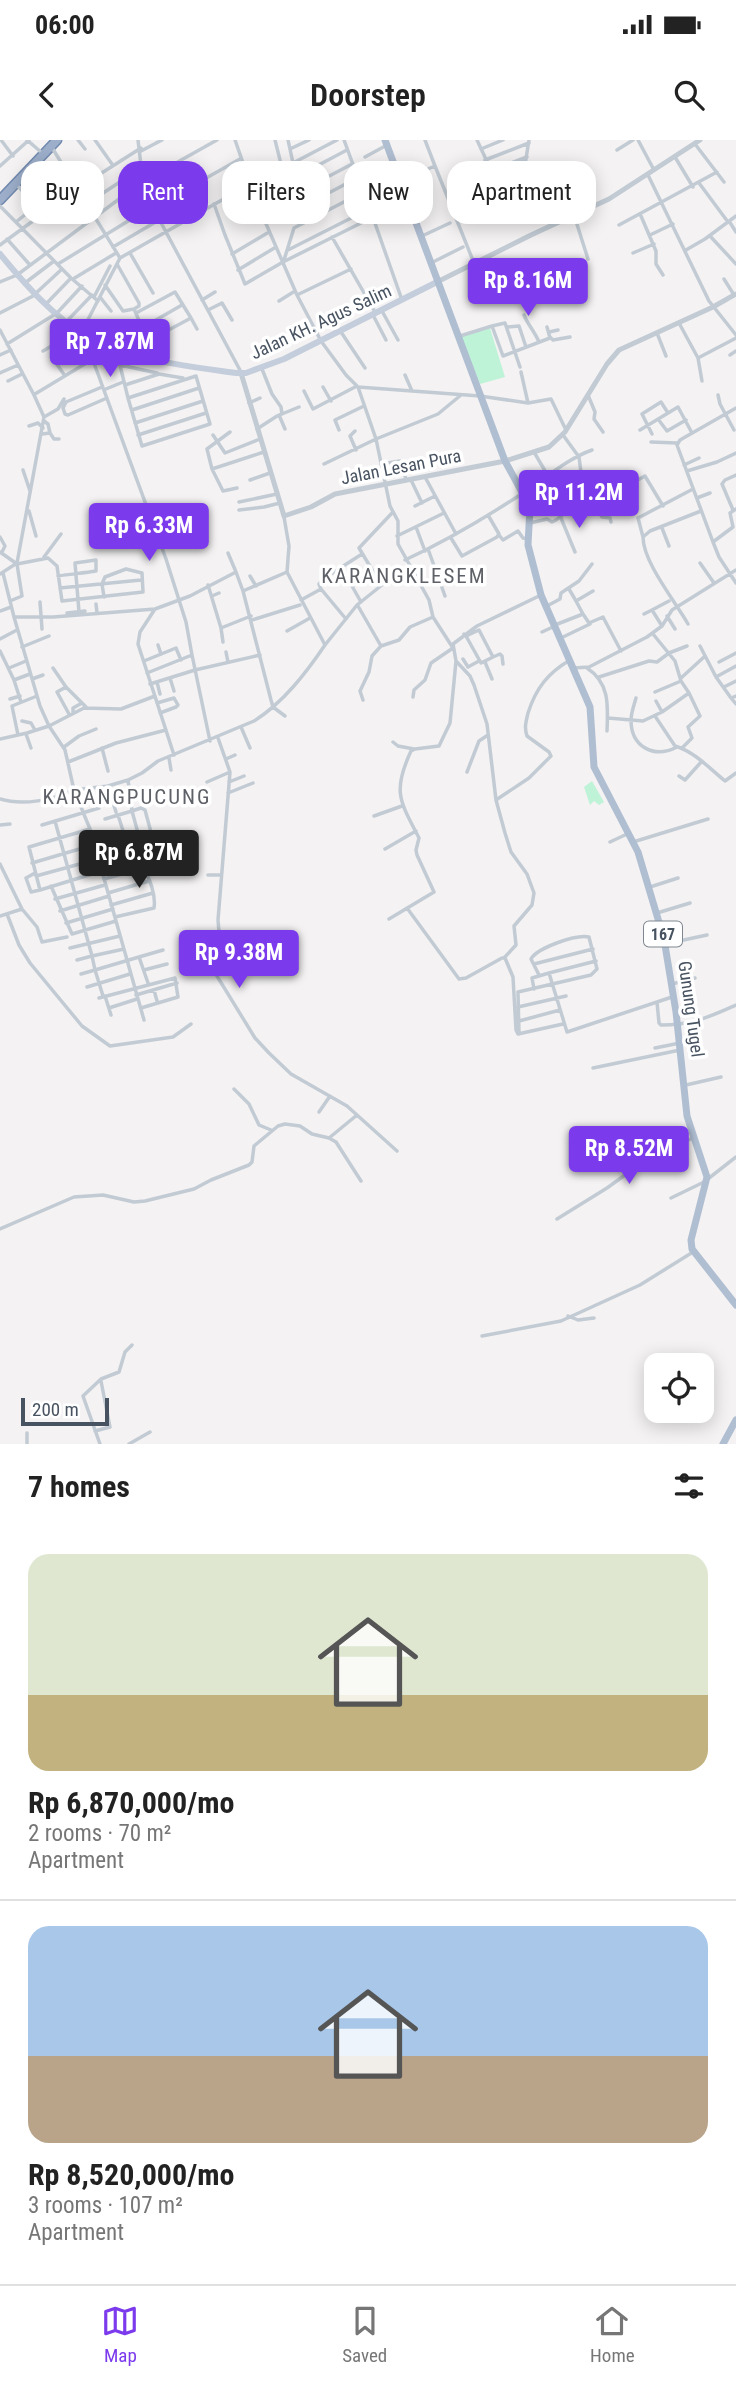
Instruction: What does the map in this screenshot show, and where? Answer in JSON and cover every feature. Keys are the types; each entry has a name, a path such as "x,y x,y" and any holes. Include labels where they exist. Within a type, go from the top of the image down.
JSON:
{"highway":[{"path":"0,200 4,191 53,142"},
{"path":"4,191 16,183 39,156"}],"main road":[{"name":"167","path":"386,143 392,161"},
{"name":"167","path":"415,224 505,461 530,508 527,538"},
{"name":"Jalan KH. Agus Salim","path":"0,255 46,304 94,340 137,356 241,373 261,368 321,341 437,282"},
{"name":"Gunung Tugel","path":"527,538 541,595 591,710 594,767 633,842 650,887 672,984 687,1116 707,1180"},
{"path":"707,1180 692,1235 693,1252 721,1283 736,1305"},
{"path":"723,1444 736,1420"}],"street":[{"path":"1,140 13,156"},
{"path":"78,140 85,149"},
{"path":"96,140 112,164"},
{"path":"138,140 142,161"},
{"path":"104,170 162,140"},
{"path":"180,161 217,140"},
{"path":"208,177 240,159 235,140"},
{"path":"275,140 280,161"},
{"path":"288,140 293,161"},
{"path":"290,149 309,140"},
{"path":"297,161 337,140"},
{"path":"344,140 351,161"},
{"path":"425,140 474,263"},
{"path":"477,140 485,160 530,141"},
{"path":"481,149 503,140"},
{"path":"617,150 636,140 713,307 736,335 698,358"},
{"path":"0,166 29,141 39,156"},
{"path":"527,161 530,141"},
{"path":"53,142 62,161"},
{"path":"596,205 698,142 724,182"},
{"path":"365,157 386,143"},
{"path":"325,161 347,149"},
{"path":"515,161 528,156"},
{"path":"674,157 693,187"},
{"path":"619,225 641,216 717,172"},
{"path":"16,183 21,189"},
{"path":"699,183 736,232"},
{"path":"104,211 118,200"},
{"path":"43,351 81,332 96,298 120,258 222,200"},
{"path":"214,204 245,284 283,260 359,224"},
{"path":"0,206 62,269 111,311"},
{"path":"641,216 654,244 656,264 663,275"},
{"path":"686,250 736,216"},
{"path":"16,222 21,218"},
{"path":"288,250 344,222"},
{"path":"0,245 28,224"},
{"path":"0,282 17,275 87,224"},
{"path":"99,224 120,258"},
{"path":"25,283 123,224"},
{"path":"113,247 152,224"},
{"path":"161,224 241,373 284,516 289,546 287,568 301,602 325,645"},
{"path":"266,224 296,293 321,341 357,387 376,439 392,514 398,522 398,544 430,603 433,617 453,648 456,661 450,723 440,745 435,748 415,749 398,746 393,742"},
{"path":"283,260 293,228 301,224"},
{"path":"375,224 402,300"},
{"path":"420,237 448,224"},
{"path":"437,282 555,224"},
{"path":"577,224 588,259"},
{"path":"650,234 673,224"},
{"path":"232,254 269,232"},
{"path":"710,236 736,264"},
{"path":"332,237 377,313 398,340"},
{"path":"7,239 30,265"},
{"path":"634,253 654,244"},
{"path":"238,270 276,247"},
{"path":"431,263 463,247"},
{"path":"46,304 72,278 117,253"},
{"path":"130,253 153,293"},
{"path":"117,264 139,303 135,311"},
{"path":"104,284 110,266"},
{"path":"0,313 35,294 62,269"},
{"path":"279,301 351,269"},
{"path":"724,279 735,295"},
{"path":"104,284 123,311 135,311 176,292 197,329"},
{"path":"7,344 57,313 82,286"},
{"path":"202,300 215,292"},
{"name":"Jalan Lesan Pura","path":"284,516 311,507 332,495 505,461 553,445 565,433 616,352 735,295"},
{"path":"67,321 96,298"},
{"path":"208,310 222,303 232,320"},
{"path":"142,328 183,305"},
{"path":"135,311 148,341 191,318"},
{"path":"377,313 386,340"},
{"path":"524,315 535,330 539,342"},
{"path":"458,337 502,322 507,327 521,369 528,403"},
{"path":"679,323 698,358 702,381"},
{"path":"492,326 502,356 539,342 558,330"},
{"path":"507,327 519,326 526,347"},
{"path":"547,327 554,340 570,337"},
{"path":"94,340 120,328"},
{"path":"0,330 34,395 50,433 55,440 60,439"},
{"path":"341,331 365,368"},
{"path":"81,332 166,559 186,622 210,741"},
{"path":"657,333 666,356"},
{"path":"116,349 143,446 211,424 196,376"},
{"path":"0,355 10,350"},
{"path":"730,355 736,351"},
{"path":"34,395 93,359"},
{"path":"56,363 65,376"},
{"path":"0,373 18,365"},
{"path":"119,365 186,379"},
{"path":"128,398 196,376 202,368"},
{"path":"261,368 281,407 285,429"},
{"path":"8,381 22,374"},
{"path":"107,398 74,413 65,414 63,408 66,402 104,388 159,374"},
{"path":"405,375 412,391"},
{"path":"131,410 200,387"},
{"path":"323,387 331,401"},
{"path":"304,391 313,409 357,387 481,396 528,403 551,399 565,433 578,455 586,490 585,497 571,506 561,518 529,523"},
{"path":"324,464 438,414 461,395"},
{"path":"718,395 719,404 734,430"},
{"path":"588,396 595,413 594,419 603,432"},
{"path":"249,403 260,398"},
{"path":"10,601 22,596 17,564 44,419 58,409 64,399"},
{"path":"135,423 204,400"},
{"path":"652,434 642,416 643,412 661,402 668,413"},
{"path":"340,430 335,420 365,406"},
{"path":"257,429 299,407"},
{"path":"640,430 678,407 692,433"},
{"path":"651,442 677,443 692,433 704,430 736,408"},
{"path":"138,435 207,413"},
{"path":"658,419 667,431 687,420"},
{"path":"29,426 38,423 43,428"},
{"path":"355,431 350,436 356,450"},
{"path":"230,432 207,449 212,469 223,491 237,488"},
{"path":"42,434 50,433"},
{"path":"213,435 225,453 260,439"},
{"path":"677,443 713,542 736,583"},
{"path":"405,560 451,538 578,455 592,450"},
{"path":"212,469 264,452"},
{"path":"534,452 548,475"},
{"path":"687,471 736,453"},
{"path":"684,465 699,458"},
{"path":"381,464 400,461 408,481 422,503"},
{"path":"23,470 30,493"},
{"path":"250,480 270,473"},
{"path":"713,542 733,526 730,515 735,510 722,484 735,475 736,481"},
{"path":"636,481 645,476 663,506"},
{"path":"425,477 456,535"},
{"path":"553,500 582,480"},
{"path":"688,624 654,567 637,520 694,489"},
{"path":"697,498 710,493"},
{"path":"239,502 277,494"},
{"path":"415,506 435,496"},
{"path":"585,497 592,501 602,517 611,518 611,522"},
{"path":"239,510 264,508 280,503"},
{"path":"28,505 36,536"},
{"path":"643,537 650,531 701,511"},
{"path":"397,536 444,513"},
{"path":"0,799 11,802 41,800 75,790 108,786 128,780 152,764 254,721 288,693 345,619 381,586 360,546 392,514"},
{"path":"488,515 503,540 519,531 523,538 527,538"},
{"path":"561,518 575,551"},
{"path":"416,527 445,596"},
{"path":"662,528 669,546"},
{"path":"44,558 61,534"},
{"path":"451,538 462,556 499,535"},
{"path":"0,538 5,546 1,552 3,556 17,564"},
{"path":"228,553 252,618 273,707 285,716"},
{"path":"345,619 319,584 362,554"},
{"path":"104,597 102,584 105,577 126,569 142,573 143,592 104,597 78,600 62,601 56,565 48,558 17,564 1,573 37,696 49,726 64,747 144,1020"},
{"path":"58,576 76,573 97,571 96,560 75,562 76,573 79,612"},
{"path":"700,562 714,583"},
{"path":"546,607 561,599 561,593 579,581 593,564"},
{"path":"243,591 287,568"},
{"path":"574,668 587,668 653,634 678,606 736,570"},
{"path":"14,617 155,608 178,601 236,572"},
{"path":"352,586 373,572"},
{"path":"250,576 256,586"},
{"path":"418,584 437,576"},
{"path":"348,579 381,646"},
{"path":"60,588 141,580"},
{"path":"208,585 223,642"},
{"path":"221,628 301,602 321,589"},
{"path":"569,589 586,622 590,623"},
{"path":"576,601 593,592"},
{"path":"212,596 219,593"},
{"path":"413,698 414,690 425,680 431,663 453,648 453,644 499,615 541,595"},
{"path":"645,614 669,601"},
{"path":"40,602 42,629"},
{"path":"96,604 97,613"},
{"path":"0,611 12,607"},
{"path":"155,608 138,640 174,755"},
{"path":"652,610 662,626"},
{"path":"67,613 85,611"},
{"path":"542,632 583,614"},
{"path":"499,615 502,621"},
{"path":"667,616 676,629"},
{"path":"363,700 360,691 369,672 372,656 381,646 400,640 410,627 433,617"},
{"path":"561,638 603,617 621,651"},
{"path":"287,631 310,618"},
{"path":"0,639 18,629"},
{"path":"465,635 479,630 493,657"},
{"path":"636,698 631,720 633,733 646,751 668,752 692,738 688,727 700,716 681,680 676,663 653,634"},
{"path":"465,635 482,664 501,654 503,663"},
{"path":"22,647 48,636"},
{"path":"174,641 181,660"},
{"path":"158,645 162,654"},
{"path":"599,677 649,661 657,662 669,653 687,646"},
{"path":"700,646 716,677 734,697 736,705"},
{"path":"144,661 177,648"},
{"path":"0,651 20,699"},
{"path":"226,652 228,662"},
{"path":"719,663 736,653"},
{"path":"148,673 192,655"},
{"path":"150,684 260,655"},
{"path":"716,677 736,667 730,656"},
{"path":"655,692 681,680 705,657"},
{"path":"463,659 468,667 479,661"},
{"path":"496,800 529,778 551,756 549,751 527,736 525,726 534,695 540,685 555,669 570,660"},
{"path":"9,668 26,661"},
{"path":"407,908 459,979 467,978 504,958 516,945 514,926 532,905 534,898 527,874 511,852 496,800 488,734 472,679 456,661"},
{"path":"485,662 492,679"},
{"path":"52,668 86,707"},
{"path":"587,668 599,677 606,692 607,731"},
{"path":"14,680 43,675"},
{"path":"170,678 174,691"},
{"path":"724,687 736,681"},
{"path":"157,682 160,694"},
{"path":"66,687 57,692 71,713"},
{"path":"608,718 643,721 689,694"},
{"path":"10,699 37,696"},
{"path":"0,739 49,726 86,707 121,709 155,696"},
{"path":"157,702 174,698 177,701 176,707 160,713"},
{"path":"18,735 11,707 20,699"},
{"path":"656,702 662,712"},
{"path":"71,713 73,708 82,703"},
{"path":"655,716 680,747 725,781 736,774"},
{"path":"22,720 31,723 35,730"},
{"path":"241,727 250,748"},
{"path":"64,747 96,729"},
{"path":"68,762 124,740 166,730"},
{"path":"26,734 31,748"},
{"path":"467,772 480,741 488,734"},
{"path":"218,738 230,772 218,920 221,940 220,944 206,953 209,963 256,1038 269,1053 291,1074 357,1114 397,1151"},
{"path":"102,748 108,771"},
{"path":"389,919 434,892 416,852 420,840 402,806 400,783 410,753 415,749"},
{"path":"226,758 235,755"},
{"path":"168,757 171,770"},
{"path":"679,776 685,780 702,761"},
{"path":"207,782 230,772"},
{"path":"229,782 244,776"},
{"path":"128,780 132,811 144,855"},
{"path":"228,793 253,783"},
{"path":"105,819 117,813 141,808 145,810 156,849 131,857 117,813 108,786"},
{"path":"374,816 402,806"},
{"path":"42,825 99,808"},
{"path":"633,842 708,819"},
{"path":"55,821 102,997 111,1015"},
{"path":"0,825 10,824"},
{"path":"40,890 29,847 90,829"},
{"path":"385,849 416,831"},
{"path":"610,842 628,833"},
{"path":"108,846 126,842"},
{"path":"32,863 94,845"},
{"path":"98,859 26,878 31,892 72,881 125,860 130,872"},
{"path":"0,864 22,909 37,926 42,942 67,937"},
{"path":"51,886 55,899 72,934 154,908 156,904 143,868 55,899"},
{"path":"208,875 221,875"},
{"path":"650,887 678,878"},
{"path":"61,911 149,881"},
{"path":"66,923 153,893"},
{"path":"657,913 690,903"},
{"path":"0,916 22,909"},
{"path":"7,914 19,945 30,963 82,1026 110,1046 173,1037 191,1024"},
{"path":"665,944 707,935"},
{"path":"70,948 120,936"},
{"path":"519,1034 518,992 587,978 596,971 589,937 582,936 552,945 531,957 539,975"},
{"path":"534,964 593,948"},
{"path":"77,960 124,949"},
{"path":"81,974 163,950"},
{"path":"139,957 148,983"},
{"path":"504,958 513,977 516,1030 519,1034"},
{"path":"534,989 532,978 596,961"},
{"path":"144,970 167,964"},
{"path":"549,972 565,1030 570,1032 674,997"},
{"path":"87,987 130,974"},
{"path":"102,997 173,977 179,996 140,1008"},
{"path":"672,984 695,978"},
{"path":"109,1008 154,989 177,983"},
{"path":"154,989 157,1001"},
{"path":"518,1007 566,996"},
{"path":"657,1002 659,1024 678,1025 709,1018 736,1004"},
{"path":"519,1021 560,1010"},
{"path":"519,1034 563,1024"},
{"path":"655,1048 680,1046"},
{"path":"593,1068 680,1046"},
{"path":"685,1085 721,1077"},
{"path":"233,1089 249,1104 259,1125 271,1130"},
{"path":"319,1112 330,1096"},
{"path":"329,1138 357,1114"},
{"path":"0,1229 74,1197 99,1195 139,1203 194,1189 249,1165 253,1162 254,1146 271,1130 281,1125 300,1126 317,1136 336,1142 345,1153 355,1176 361,1181"},
{"path":"557,1219 650,1157 694,1138"},
{"path":"671,1198 707,1180 736,1157"},
{"path":"482,1336 553,1323 640,1285 693,1252"},
{"path":"568,1316 578,1320 594,1318"},
{"path":"100,1444 83,1396 100,1380 119,1371 125,1352 132,1345"},
{"path":"95,1431 111,1427 100,1380"},
{"path":"129,1444 150,1432"},
{"path":"27,1433 27,1444"}],"green space":[{"path":"490,328 505,377 480,384 461,336"},
{"path":"592,781 604,802 599,805 594,801 590,805 584,787"}],"district":[{"name":"KARANGKLESEM","path":"404,576"},
{"name":"KARANGPUCUNG","path":"127,797"}]}
